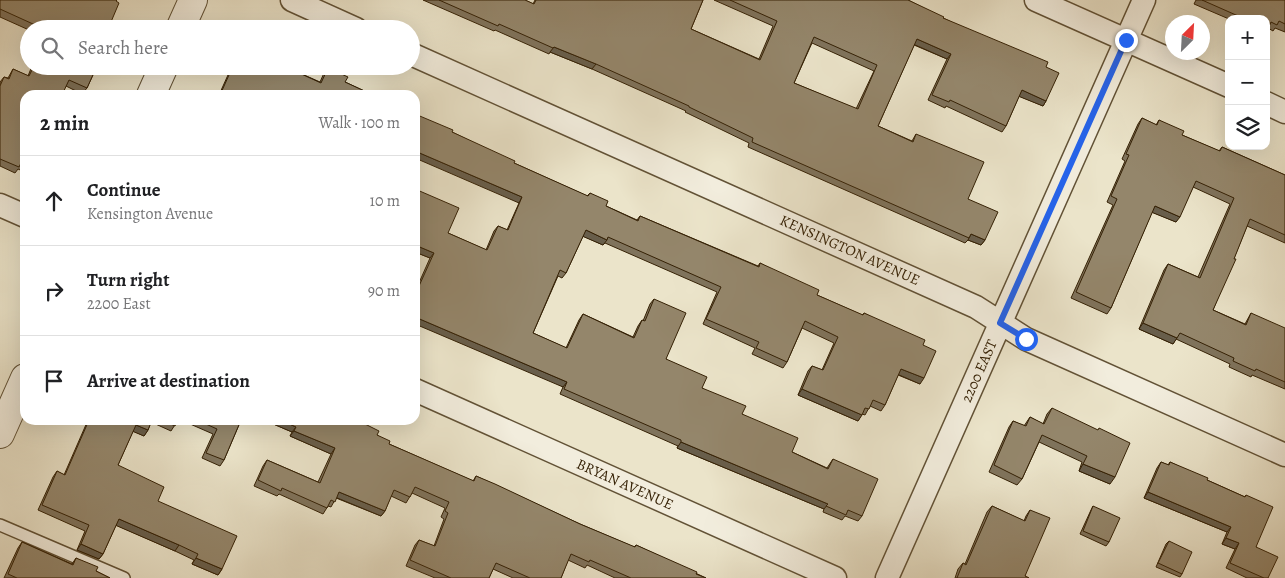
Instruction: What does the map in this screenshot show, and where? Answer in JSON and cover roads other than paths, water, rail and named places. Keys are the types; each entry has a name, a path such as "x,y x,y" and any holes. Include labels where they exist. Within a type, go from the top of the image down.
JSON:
{"street":[{"path":"184,20 193,0"},
{"path":"292,0 336,20"},
{"path":"1036,0 1225,84"},
{"name":"2200 EAST","path":"887,578 1144,0"},
{"name":"KENSINGTON AVENUE","path":"420,58 976,307 1026,339 1285,455"},
{"path":"153,90 160,75"},
{"path":"1270,105 1285,112"},
{"path":"0,205 20,214"},
{"path":"0,434 20,389"},
{"name":"BRYAN AVENUE","path":"420,392 834,578"}],"lane":[{"path":"0,525 124,578"}]}
